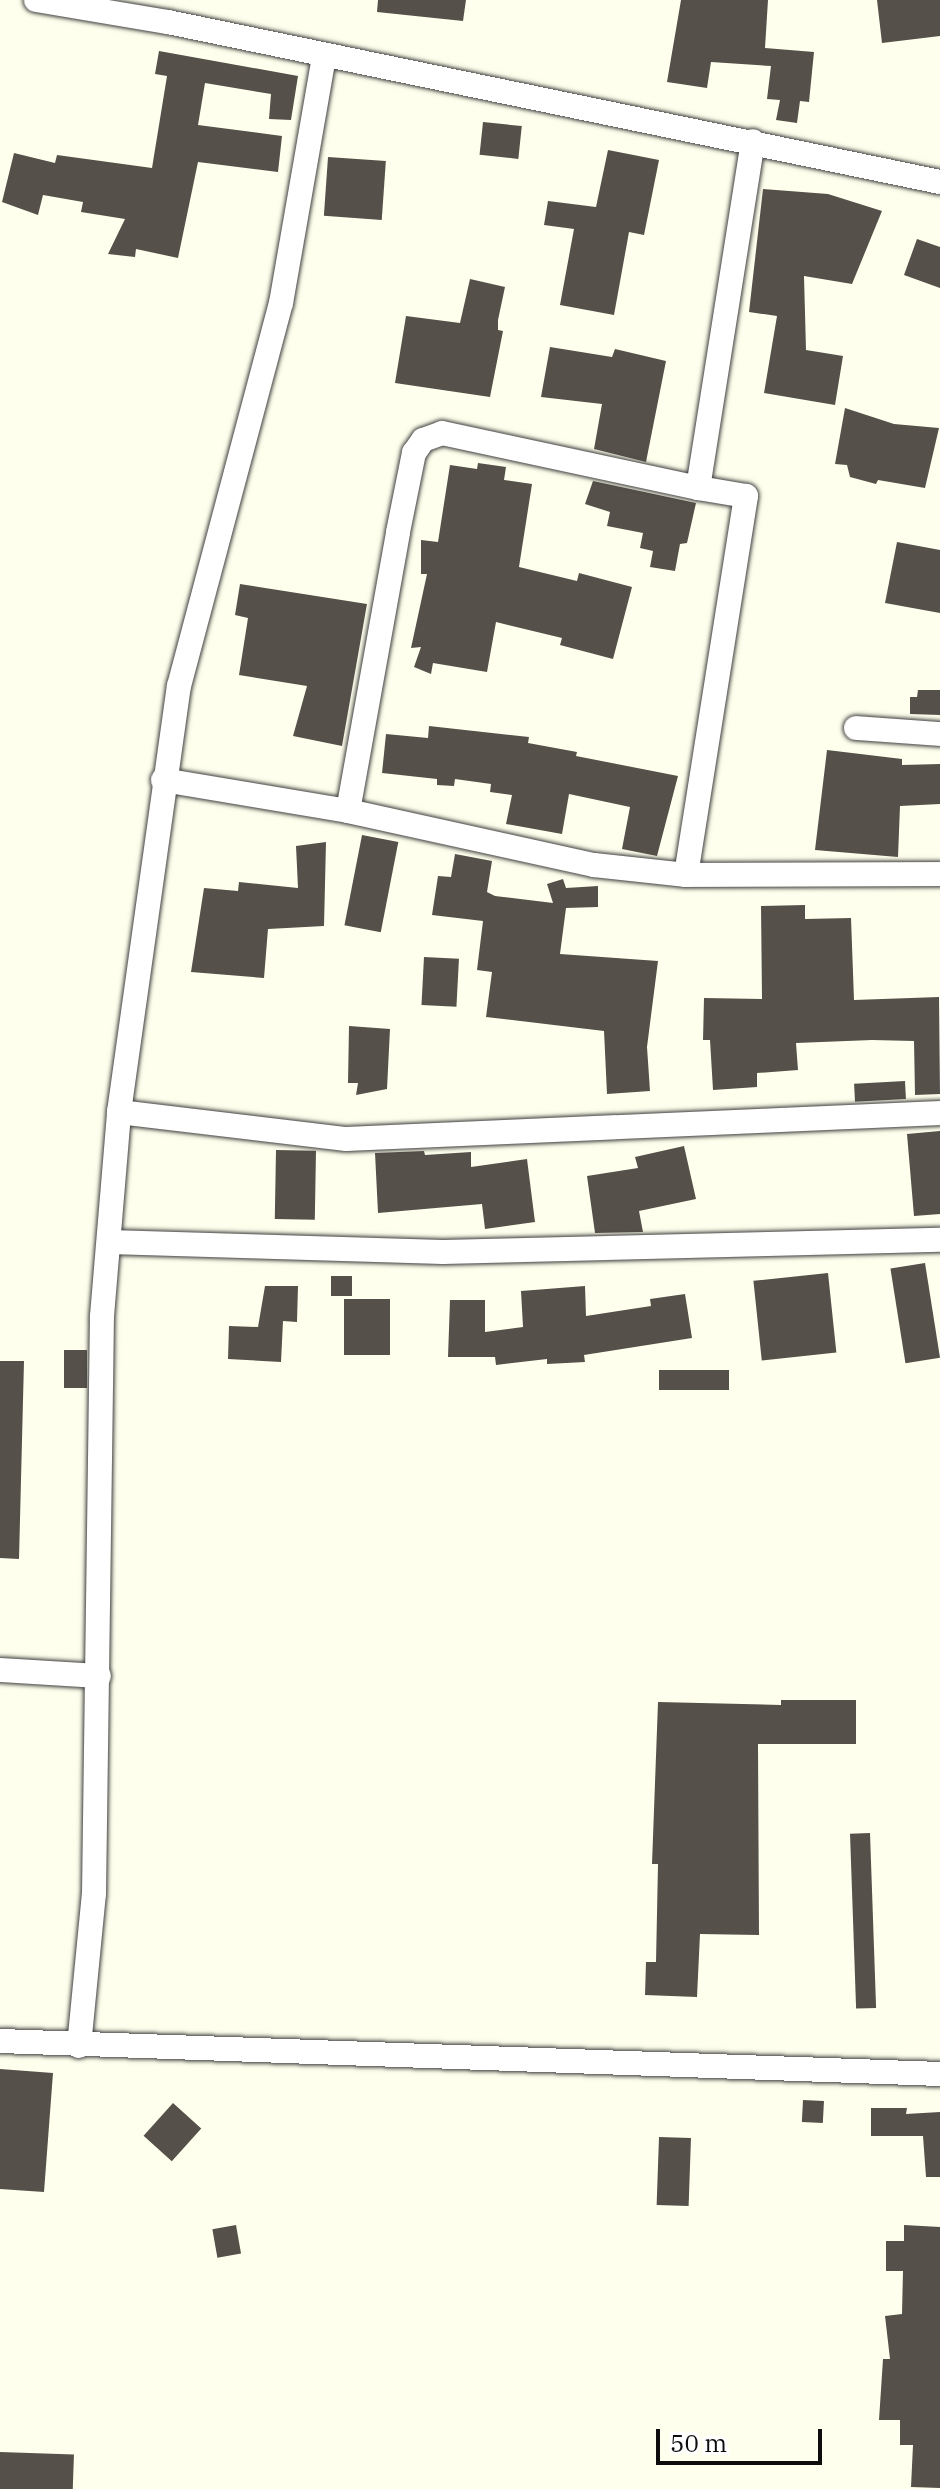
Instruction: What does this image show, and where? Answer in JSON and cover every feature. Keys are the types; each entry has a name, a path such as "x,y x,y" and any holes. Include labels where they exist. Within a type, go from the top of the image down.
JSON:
{"street":[{"path":"36,0 168,22 324,57 753,141 940,182"},
{"path":"79,2046 94,1894 102,1316 119,1112 163,780 179,686 281,303 324,57"},
{"path":"698,488 753,141"},
{"path":"348,811 414,453 423,440 442,433 746,496 686,875"},
{"path":"856,728 940,734"},
{"path":"163,780 348,811 594,865 686,875 940,874"},
{"path":"119,1112 346,1139 940,1113"},
{"path":"109,1242 443,1252 940,1240"},
{"path":"0,1670 99,1676"},
{"path":"0,2041 940,2074"}],"building":[{"path":"378,0 466,0 463,21 377,12"},
{"path":"681,0 768,0 765,48 814,52 809,102 800,101 797,123 776,120 780,100 767,99 771,66 711,62 707,88 667,82"},
{"path":"877,0 940,0 940,36 882,43"},
{"path":"159,51 298,76 291,120 269,119 271,94 205,83 198,125 282,136 278,172 198,162 178,258 136,249 135,257 108,254 125,219 81,212 83,202 43,195 38,215 2,202 14,153 55,163 57,155 152,168 167,76 155,74"},
{"path":"483,122 522,126 518,159 480,155"},
{"path":"608,150 659,160 644,235 629,232 614,315 560,305 574,229 544,225 548,201 596,207"},
{"path":"328,157 386,161 382,220 324,216"},
{"path":"763,189 828,194 882,211 852,284 804,276 806,350 843,356 835,405 764,393 777,316 749,312"},
{"path":"917,239 940,247 940,288 904,275"},
{"path":"470,279 505,287 498,320 498,330 503,331 490,397 395,383 406,316 460,323"},
{"path":"550,347 612,357 615,349 666,361 646,462 594,449 602,404 541,397"},
{"path":"845,408 894,424 939,428 925,488 878,480 876,484 850,477 847,465 835,464"},
{"path":"478,463 506,467 504,480 532,484 519,567 577,581 579,573 632,587 613,659 560,645 562,638 496,622 487,672 433,663 431,674 414,667 421,647 411,648 427,574 421,574 421,540 438,542 450,465 477,469"},
{"path":"593,481 696,503 687,543 680,544 675,571 650,567 653,551 640,548 643,533 607,526 610,512 585,504"},
{"path":"897,542 940,550 940,613 885,603"},
{"path":"240,584 367,604 342,746 293,736 307,686 239,675 248,618 235,615"},
{"path":"918,690 940,690 940,715 910,714 910,697 917,697"},
{"path":"429,726 529,737 528,743 577,752 576,756 678,776 657,856 622,849 630,807 569,794 562,834 506,824 512,795 490,792 491,784 455,779 454,786 437,785 437,779 382,773 386,734 428,738"},
{"path":"827,750 902,759 902,765 940,764 940,804 900,806 898,857 815,850"},
{"path":"362,835 398,842 381,932 344,925"},
{"path":"326,842 324,926 268,929 264,978 191,972 204,888 238,891 239,882 298,888 296,846"},
{"path":"455,854 492,861 487,892 495,896 553,903 547,884 563,879 566,888 598,886 598,907 566,908 560,954 658,961 647,1047 650,1091 607,1094 604,1031 486,1017 492,972 477,970 483,921 432,915 438,876 451,877"},
{"path":"805,905 805,919 851,918 854,1000 939,997 940,1094 915,1095 914,1041 872,1040 796,1043 798,1070 757,1073 757,1087 713,1090 710,1040 703,1040 704,998 762,999 761,906"},
{"path":"424,957 459,959 456,1007 421,1005"},
{"path":"349,1026 390,1029 387,1089 356,1095 358,1083 348,1083"},
{"path":"905,1081 906,1099 855,1102 854,1084"},
{"path":"940,1131 940,1214 914,1216 907,1134"},
{"path":"684,1146 696,1199 639,1211 643,1232 595,1233 587,1176 638,1168 635,1157"},
{"path":"276,1150 316,1151 315,1220 275,1219"},
{"path":"424,1151 425,1155 471,1152 471,1167 527,1159 535,1222 485,1229 482,1204 378,1213 375,1153"},
{"path":"925,1263 940,1358 905,1363 890,1268"},
{"path":"828,1273 836,1353 762,1360 753,1281"},
{"path":"331,1276 352,1276 352,1296 331,1296"},
{"path":"265,1286 298,1286 297,1322 283,1321 281,1362 228,1359 229,1326 258,1327"},
{"path":"585,1286 586,1316 651,1306 650,1299 685,1294 692,1338 584,1355 585,1362 547,1364 547,1359 496,1365 495,1357 448,1357 450,1300 485,1300 485,1332 523,1327 521,1291"},
{"path":"344,1299 390,1299 390,1355 344,1355"},
{"path":"64,1350 87,1350 87,1388 64,1388"},
{"path":"0,1361 24,1361 19,1559 0,1558"},
{"path":"659,1370 729,1370 729,1390 659,1390"},
{"path":"781,1700 856,1700 856,1744 758,1744 759,1935 700,1934 697,1997 645,1995 646,1962 656,1962 658,1864 652,1864 658,1702 781,1705"},
{"path":"870,1833 876,2008 856,2009 850,1834"},
{"path":"0,2069 53,2073 44,2192 0,2189"},
{"path":"803,2100 824,2101 823,2123 802,2122"},
{"path":"173,2103 201,2128 172,2161 144,2136"},
{"path":"871,2108 907,2108 906,2114 940,2112 940,2177 926,2177 923,2136 871,2136"},
{"path":"659,2137 691,2138 689,2206 657,2205"},
{"path":"236,2225 241,2254 217,2258 212,2229"},
{"path":"904,2225 940,2227 940,2488 911,2487 913,2445 900,2445 900,2420 879,2420 883,2359 890,2359 885,2316 902,2314 903,2271 886,2271 886,2241 904,2241"},
{"path":"0,2452 74,2455 73,2489 0,2489"}]}
